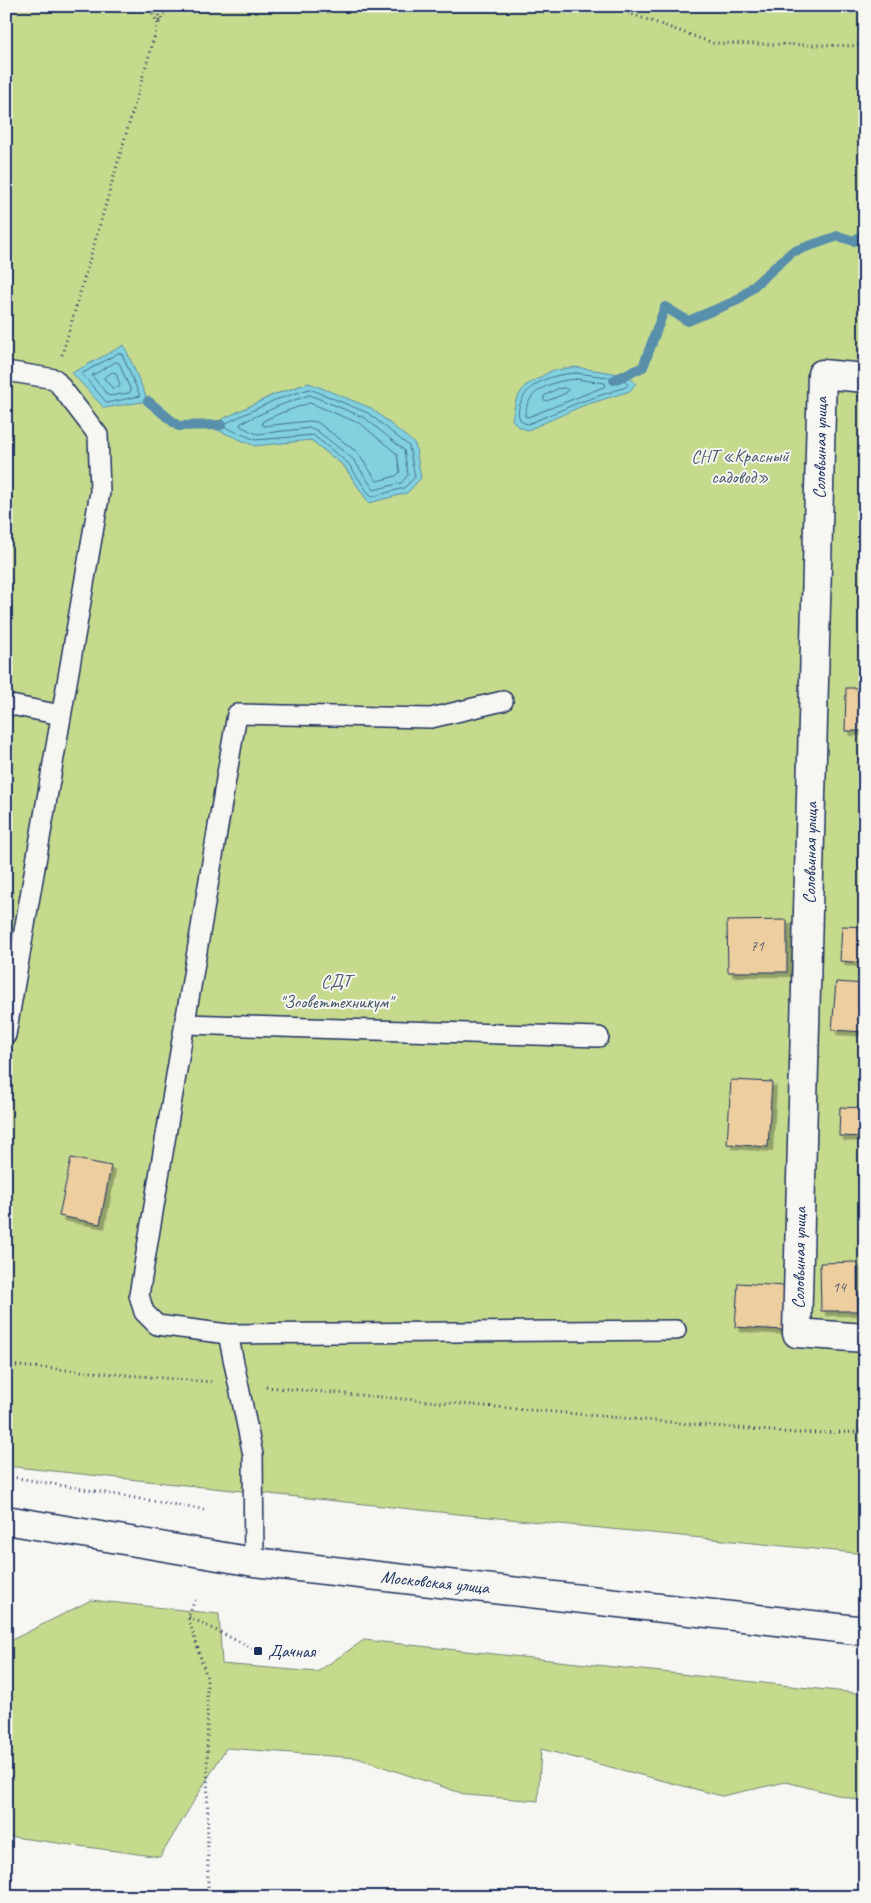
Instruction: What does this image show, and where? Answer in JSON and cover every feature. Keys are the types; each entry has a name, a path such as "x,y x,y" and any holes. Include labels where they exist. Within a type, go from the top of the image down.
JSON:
{"street":[{"name":"Соловьиная улица","path":"865,378 822,374 797,1333 865,1338"},
{"name":"Московская улица","path":"6,1520 254,1562 865,1631"}],"lane":[{"path":"6,371 55,379 98,435 100,492 8,1012 6,1035"},
{"path":"502,701 431,718 237,714 139,1294 144,1312 156,1325 228,1334 676,1330"},
{"path":"6,704 61,715"},
{"path":"186,1024 599,1037"},
{"path":"228,1334 253,1455 254,1562"}],"path":[{"path":"149,6 158,24"},
{"path":"55,379 158,24 160,6"},
{"path":"158,24 168,6"},
{"path":"609,6 713,43 865,46"},
{"path":"6,1365 795,1432 865,1432"},
{"path":"6,1476 206,1510"},
{"path":"195,1600 188,1617 208,1678 208,1897"},
{"path":"188,1617 258,1651"}],"green space":[{"path":"6,6 865,6 865,1554 458,1514 6,1466","holes":["309,383 369,503 344,466 311,440 209,426 273,395"]},
{"path":"91,1600 219,1614 222,1664 317,1672 364,1640 865,1694 865,1802 786,1782 722,1796 541,1749 538,1801 467,1795 357,1758 226,1748 160,1857 6,1836 6,1643"}],"water":[{"path":"124,345 148,401 104,408 72,373"},
{"path":"575,367 626,375 636,383 630,391 582,406 528,430 515,423 512,419 516,400 525,386 551,371"},
{"path":"309,383 371,408 415,444 421,478 407,493 369,503 344,466 311,440 255,446 208,426 273,395"}],"building":[{"path":"846,688 865,688 865,731 845,731"},
{"path":"787,920 787,972 728,972 727,921"},
{"path":"842,926 865,927 865,963 840,961"},
{"path":"836,982 865,984 865,1032 832,1030"},
{"path":"731,1080 772,1082 768,1147 727,1144"},
{"path":"840,1107 865,1108 865,1137 839,1136"},
{"path":"71,1158 111,1166 100,1224 59,1216"},
{"path":"857,1262 858,1311 821,1311 820,1263"},
{"path":"738,1283 786,1286 783,1330 735,1327"}],"waterway":[{"path":"614,380 643,367 665,307 688,321 738,300 792,252 838,236 854,241 865,233"},
{"path":"148,401 178,426 221,425"}],"place":[{"name":"Дачная","path":"258,1651"}],"park label":[{"name":"СНТ «Красный садовод»","path":"740,466"},
{"name":"СДТ \"Зооветтехникум\"","path":"336,991"}]}
